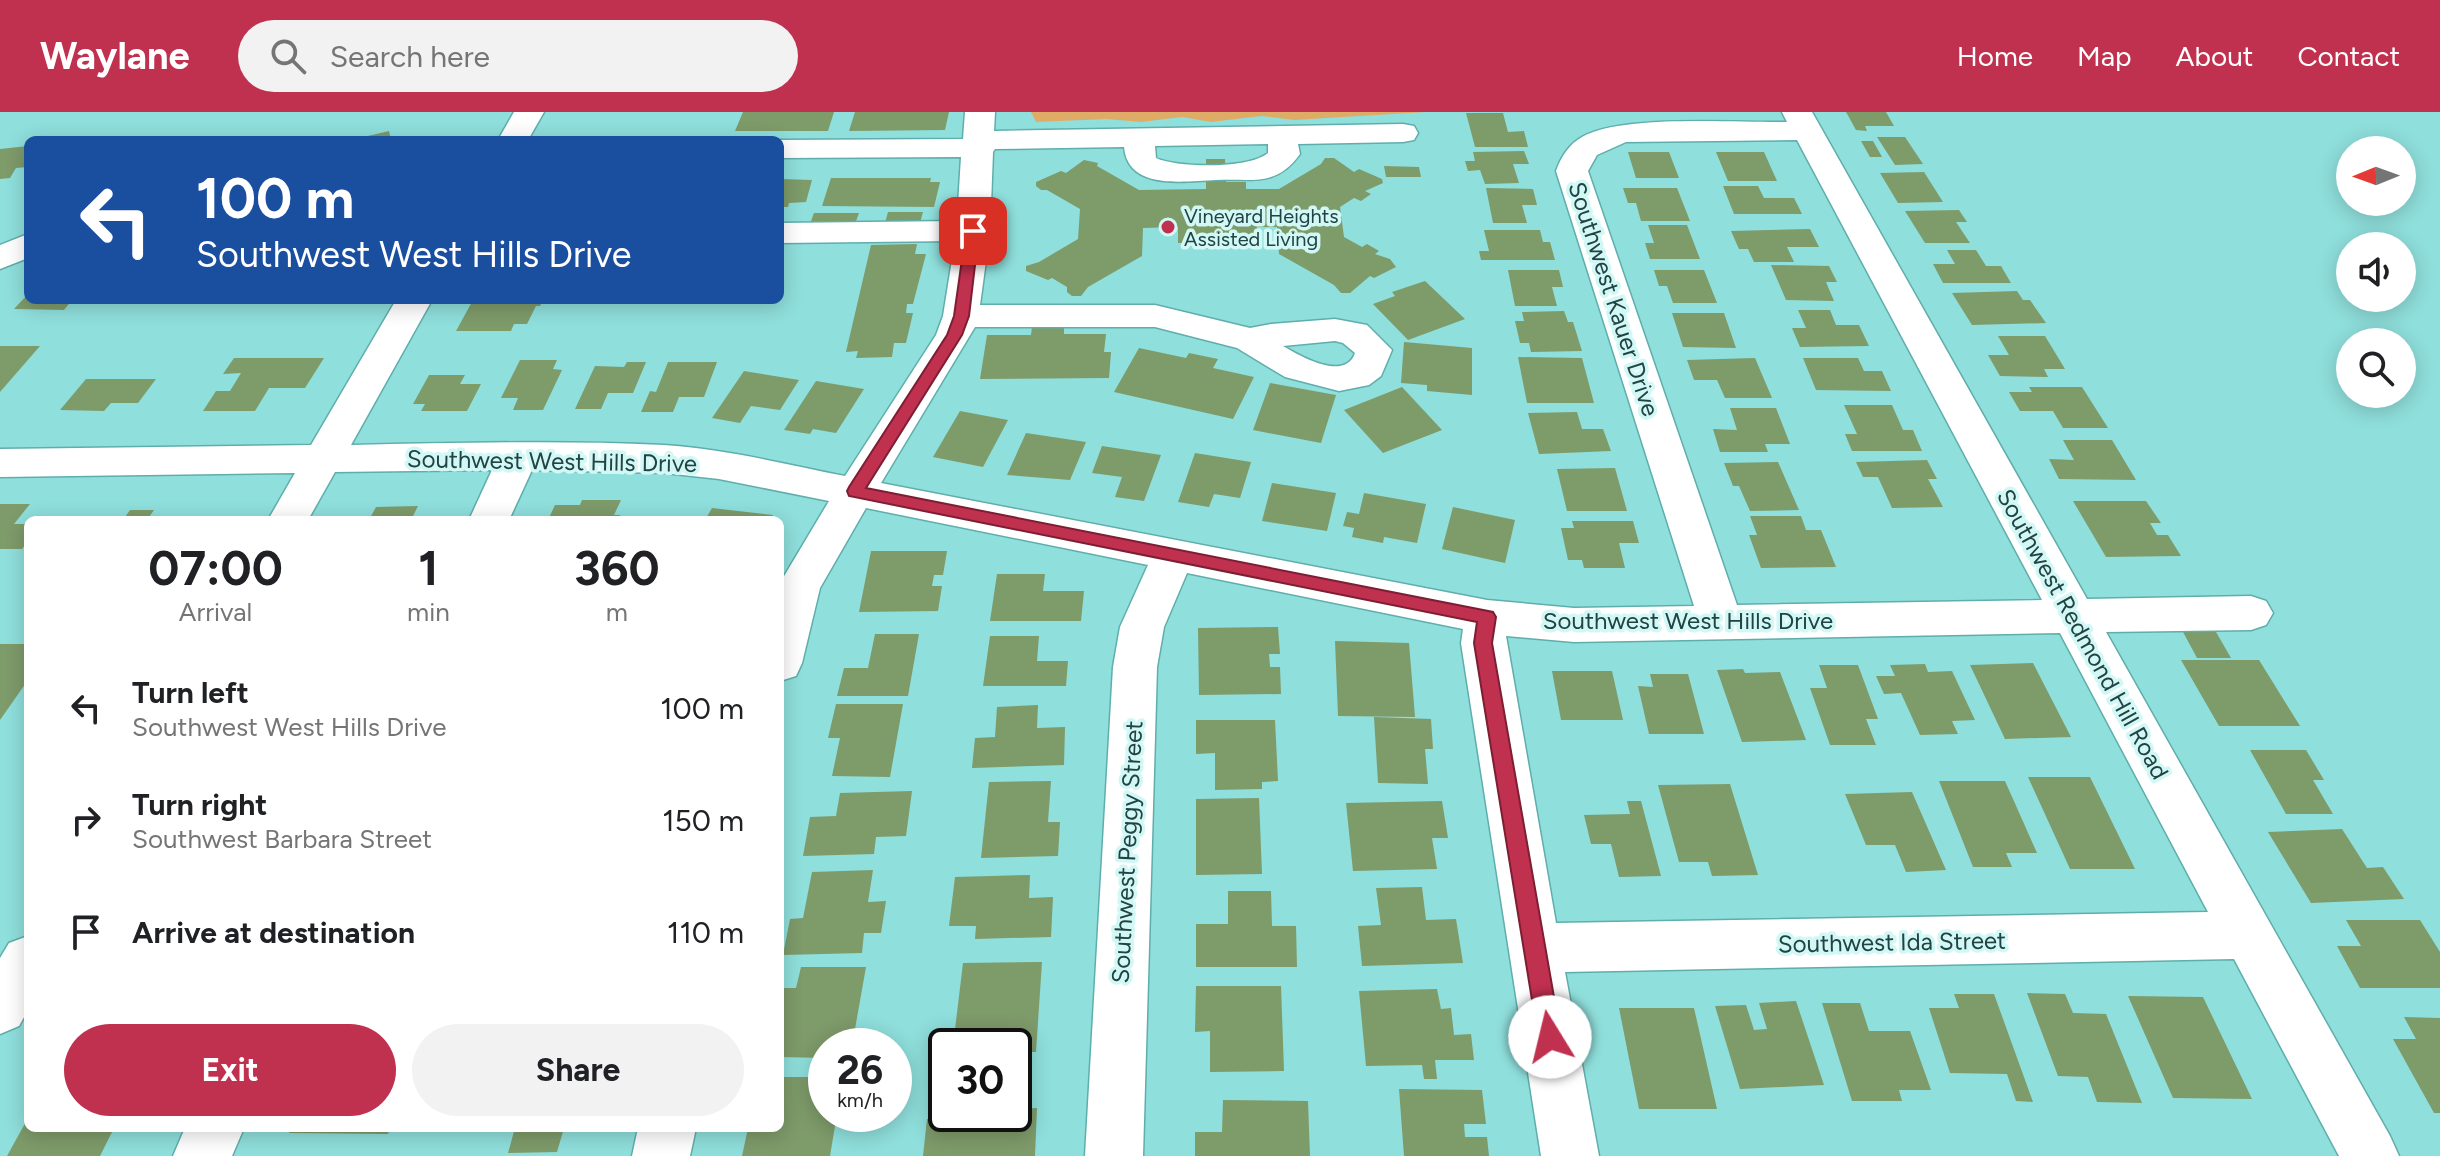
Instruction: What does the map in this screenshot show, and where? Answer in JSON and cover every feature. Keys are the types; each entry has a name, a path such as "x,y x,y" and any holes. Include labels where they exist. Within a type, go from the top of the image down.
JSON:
{"street":[{"path":"515,136 529,112"},
{"name":"Southwest Redmond Hill Road","path":"1802,121 2370,1156"},
{"name":"Southwest Kauer Drive","path":"1721,621 1572,171 1575,158 1600,138 1626,133 1802,121"},
{"path":"784,149 980,133 1138,137 1403,133"},
{"path":"784,647 799,588 813,559 954,335 961,316 973,231 980,133"},
{"path":"1138,137 1141,162 1159,172 1253,172 1276,164 1284,154 1282,135"},
{"path":"784,233 973,231"},
{"path":"0,259 24,246"},
{"path":"290,516 412,304"},
{"path":"961,316 1155,316 1250,340"},
{"path":"491,516 518,456"},
{"name":"Southwest West Hills Drive","path":"0,463 518,456 679,461 855,491 1487,617 1574,625 2251,613"},
{"name":"Southwest Peggy Street","path":"1114,1156 1135,667 1142,627 1173,556"},
{"path":"1487,617 1483,643 1570,1156"},
{"name":"Southwest Ida Street","path":"1535,948 2249,935"},
{"path":"0,1008 24,967"},
{"path":"202,1156 213,1132"},
{"path":"661,1156 666,1132"}],"shaded area":[{"path":"1031,112 1426,112 1294,120 1262,116 1211,122 1182,117 1141,122 1107,119 1036,122"}],"building":[{"path":"743,112 834,112 828,131 735,131"},
{"path":"855,112 949,112 945,130 849,131"},
{"path":"1846,112 1886,112 1894,126 1865,126 1867,131 1856,130"},
{"path":"1466,113 1503,113 1508,132 1524,131 1528,147 1475,147"},
{"path":"389,131 390,136 368,136"},
{"path":"1877,137 1905,137 1923,164 1895,165"},
{"path":"1861,141 1873,141 1882,157 1870,157"},
{"path":"24,146 24,167 16,168 10,178 0,179 0,149"},
{"path":"1524,151 1529,164 1513,164 1519,183 1485,184 1480,170 1468,171 1465,161 1475,161 1473,152"},
{"path":"1628,152 1669,152 1679,178 1636,178"},
{"path":"1716,152 1764,152 1777,181 1728,181"},
{"name":"Vineyard Heights Assisted Living","path":"1325,158 1334,158 1354,172 1359,169 1382,179 1383,183 1365,191 1371,194 1361,201 1354,198 1340,207 1344,237 1362,247 1367,244 1379,251 1375,254 1390,259 1396,267 1374,278 1370,276 1350,293 1341,293 1334,285 1279,254 1277,227 1257,227 1257,242 1244,242 1244,246 1204,249 1204,245 1178,243 1178,227 1143,228 1142,256 1088,287 1081,296 1072,296 1067,292 1067,287 1052,278 1048,280 1026,271 1026,266 1039,262 1078,239 1080,209 1047,190 1041,190 1036,182 1061,171 1066,173 1084,160 1098,163 1097,166 1139,190 1206,189 1206,159 1225,159 1226,182 1246,182 1246,189 1279,189 1321,164"},
{"path":"1384,166 1419,167 1421,177 1386,177"},
{"path":"1924,172 1943,202 1898,203 1880,173"},
{"path":"831,178 931,178 930,182 940,182 934,207 822,206"},
{"path":"784,179 812,180 806,202 789,203 788,207 784,207"},
{"path":"1723,186 1758,186 1764,198 1794,198 1802,214 1734,214"},
{"path":"1486,188 1533,189 1537,205 1522,205 1527,223 1493,223"},
{"path":"1623,188 1677,188 1690,221 1641,221 1636,203 1628,203"},
{"path":"1959,210 1967,222 1956,222 1970,243 1925,243 1905,211"},
{"path":"888,212 923,212 920,223 885,223"},
{"path":"814,213 859,213 855,224 810,224"},
{"path":"1648,225 1687,225 1700,259 1650,259 1645,243 1654,243"},
{"path":"1810,229 1819,247 1787,247 1794,262 1754,262 1748,249 1739,249 1731,231"},
{"path":"1484,230 1540,230 1543,242 1550,242 1555,260 1481,260 1479,251 1489,251"},
{"path":"917,244 915,254 926,254 913,304 907,304 906,313 913,313 906,343 894,343 892,357 856,358 858,351 846,352 871,245"},
{"path":"1947,250 1976,250 1986,266 2001,266 2011,283 1943,283 1933,264 1955,264"},
{"path":"1771,265 1829,266 1837,282 1826,282 1834,301 1786,300"},
{"path":"1508,270 1559,270 1563,287 1552,287 1557,306 1515,306"},
{"path":"1654,270 1704,270 1717,303 1673,303 1667,286 1659,286"},
{"path":"1425,281 1465,319 1408,340 1373,304 1395,296 1392,292"},
{"path":"2017,291 2023,300 2030,300 2046,323 1972,325 1952,293"},
{"path":"24,298 24,304 69,304 64,310 14,309"},
{"path":"471,304 541,304 536,306 527,324 514,324 511,331 456,331"},
{"path":"1798,310 1830,310 1836,325 1859,325 1869,346 1800,347 1792,328 1806,328"},
{"path":"1564,311 1568,322 1573,322 1582,351 1531,352 1529,343 1520,343 1515,321 1524,321 1522,312"},
{"path":"1672,313 1724,313 1736,348 1683,347"},
{"path":"1032,327 1064,327 1064,334 1106,334 1104,352 1111,352 1109,378 980,379 987,335 1031,335"},
{"path":"1998,336 2045,336 2065,369 2044,369 2048,377 2000,376 1988,355 2009,355"},
{"path":"1404,342 1472,348 1472,395 1427,391 1427,385 1401,383"},
{"path":"0,346 40,346 0,392"},
{"path":"1139,348 1186,358 1189,353 1218,359 1213,368 1254,377 1233,419 1114,392"},
{"path":"1518,357 1582,358 1594,403 1527,403"},
{"path":"234,358 324,358 305,388 269,388 255,411 203,411 216,391 230,391 241,373 223,374"},
{"path":"1755,358 1772,398 1725,398 1717,380 1694,380 1687,360"},
{"path":"1803,358 1858,358 1864,371 1882,371 1891,391 1816,390"},
{"path":"520,360 557,360 553,369 562,370 543,410 513,410 518,398 501,398"},
{"path":"627,362 646,362 633,393 608,393 601,409 575,409 595,366 624,367"},
{"path":"668,362 717,362 704,397 679,397 673,412 641,412 650,391 656,392"},
{"path":"744,371 799,380 780,410 751,406 740,423 712,418"},
{"path":"429,375 465,375 460,384 481,384 467,411 421,411 425,404 413,404"},
{"path":"86,379 156,379 138,403 111,403 104,411 60,410"},
{"path":"816,381 864,389 836,433 813,429 810,434 784,430"},
{"path":"1270,383 1336,395 1321,443 1253,430"},
{"path":"1402,387 1442,430 1383,453 1344,410"},
{"path":"2029,387 2082,387 2108,428 2063,428 2053,411 2020,411 2009,392 2032,392"},
{"path":"1844,405 1892,405 1903,430 1913,430 1922,451 1852,451 1845,434 1857,434"},
{"path":"1730,408 1776,408 1790,444 1765,444 1768,452 1720,452 1713,429 1737,430"},
{"path":"960,411 1008,420 983,467 933,457"},
{"path":"1577,412 1582,429 1603,429 1611,451 1539,454 1528,413"},
{"path":"1026,433 1086,442 1070,480 1007,475"},
{"path":"2063,440 2112,440 2136,480 2059,479 2049,459 2074,460"},
{"path":"1102,446 1161,455 1144,501 1115,497 1122,477 1092,473"},
{"path":"1195,453 1251,462 1240,498 1214,494 1209,507 1178,502"},
{"path":"1927,460 1937,479 1928,479 1943,507 1892,508 1878,477 1863,477 1856,462"},
{"path":"1778,462 1799,510 1750,511 1739,486 1733,486 1724,463"},
{"path":"1615,468 1627,511 1567,511 1557,469"},
{"path":"1272,483 1336,493 1327,531 1262,521"},
{"path":"1364,493 1426,504 1417,543 1384,537 1383,543 1352,537 1354,528 1343,526 1347,512 1359,514"},
{"path":"582,500 621,500 614,515 620,516 550,516 555,505 580,505"},
{"path":"2073,501 2146,501 2161,523 2150,523 2157,535 2168,535 2181,556 2106,557"},
{"path":"0,504 30,504 14,524 24,524 24,546 22,549 0,549"},
{"path":"418,506 413,516 371,516 376,507"},
{"path":"1453,507 1515,520 1505,563 1442,549"},
{"path":"712,508 773,515 772,516 707,516"},
{"path":"130,510 154,510 150,516 126,516"},
{"path":"1750,516 1801,516 1806,530 1821,530 1836,567 1761,568 1749,535 1757,535"},
{"path":"1572,521 1633,521 1639,543 1619,543 1625,568 1584,568 1582,560 1568,560 1561,528 1574,528"},
{"path":"871,551 947,551 943,575 934,575 932,586 942,586 938,611 859,612"},
{"path":"997,574 1045,574 1043,591 1084,591 1081,621 990,621"},
{"path":"2175,617 2208,618 2231,658 2197,658"},
{"path":"1278,627 1280,654 1269,654 1270,667 1280,667 1281,694 1199,695 1198,628"},
{"path":"875,634 919,634 908,696 837,696 844,668 868,668"},
{"path":"990,636 1039,636 1037,661 1068,661 1066,686 983,686"},
{"path":"1335,641 1409,643 1415,717 1338,716"},
{"path":"0,644 24,644 24,686 0,720"},
{"path":"2181,660 2259,660 2300,726 2219,726"},
{"path":"2033,663 2071,737 2005,739 1970,665"},
{"path":"1925,664 1928,672 1952,671 1975,720 1952,721 1958,734 1920,735 1901,693 1884,694 1876,676 1895,676 1890,665"},
{"path":"1819,665 1858,665 1878,719 1866,719 1876,745 1830,745 1810,688 1827,688"},
{"path":"1743,669 1745,673 1780,672 1806,740 1742,742 1717,670"},
{"path":"1552,671 1612,671 1623,720 1561,720"},
{"path":"1650,674 1688,674 1704,734 1649,734 1638,686 1653,687"},
{"path":"836,704 903,704 890,777 832,776 840,738 828,738"},
{"path":"1038,705 1037,728 1065,727 1064,765 972,768 975,738 995,737 997,707"},
{"path":"1374,717 1431,719 1433,749 1425,749 1428,784 1378,783"},
{"path":"1196,720 1275,720 1278,781 1262,782 1262,789 1215,790 1215,753 1196,754"},
{"path":"2250,750 2306,750 2324,780 2313,780 2333,814 2286,814"},
{"path":"2028,777 2090,777 2135,869 2070,869"},
{"path":"1051,781 1048,822 1060,822 1058,856 981,858 989,782"},
{"path":"1939,781 2005,781 2037,853 2006,853 2012,867 1973,867"},
{"path":"1730,784 1758,875 1712,876 1708,862 1679,862 1658,785"},
{"path":"912,791 906,836 876,837 874,854 803,856 810,817 836,816 840,793"},
{"path":"1912,792 1946,870 1906,872 1895,845 1866,845 1845,794"},
{"path":"1259,798 1262,874 1196,875 1196,799"},
{"path":"1442,801 1448,838 1432,838 1437,869 1353,871 1346,803"},
{"path":"1627,801 1641,801 1661,876 1619,877 1611,844 1591,844 1584,815 1630,814"},
{"path":"2342,829 2367,868 2383,867 2404,899 2311,903 2268,832"},
{"path":"873,870 868,902 886,901 881,933 864,933 862,953 784,955 790,919 803,918 812,872"},
{"path":"1030,875 1029,898 1053,897 1051,937 975,939 976,926 949,926 955,877"},
{"path":"1422,887 1426,920 1456,919 1463,963 1362,966 1358,926 1381,925 1376,888"},
{"path":"1228,891 1271,891 1272,926 1296,926 1297,967 1196,967 1196,924 1228,924"},
{"path":"2346,920 2420,920 2440,952 2440,988 2360,988 2337,946 2361,946"},
{"path":"1042,962 1036,1052 1032,1052 1032,1028 955,1028 963,963"},
{"path":"801,967 866,967 855,1028 808,1028 808,1058 784,1057 784,988 796,988"},
{"path":"1196,986 1281,986 1284,1071 1210,1072 1210,1031 1195,1032"},
{"path":"1437,989 1441,1009 1451,1008 1454,1035 1471,1034 1474,1060 1435,1060 1437,1079 1424,1079 1422,1065 1366,1066 1359,991"},
{"path":"2027,993 2065,994 2073,1013 2106,1014 2142,1103 2097,1102 2088,1077 2058,1076"},
{"path":"1954,994 1994,994 2033,1102 2016,1101 2007,1074 1950,1073 1929,1008 1959,1008"},
{"path":"2128,996 2203,997 2252,1099 2173,1098"},
{"path":"1796,1001 1824,1085 1740,1089 1715,1006 1746,1005 1754,1030 1767,1029 1759,1003"},
{"path":"1822,1003 1860,1003 1869,1031 1910,1031 1931,1090 1899,1090 1902,1101 1852,1101"},
{"path":"1619,1008 1694,1008 1717,1109 1639,1109"},
{"path":"2404,1017 2440,1018 2440,1113 2434,1113 2393,1039 2416,1039"},
{"path":"784,1077 808,1077 808,1132 834,1132 830,1156 742,1156 747,1132 784,1132"},
{"path":"1399,1089 1482,1090 1486,1124 1464,1124 1465,1137 1487,1137 1489,1156 1404,1156"},
{"path":"1223,1100 1308,1101 1310,1156 1195,1156 1195,1132 1222,1132"},
{"path":"1032,1108 1037,1108 1035,1156 923,1156 927,1119 928,1132 1032,1132"},
{"path":"24,1125 24,1132 112,1132 100,1156 7,1156"},
{"path":"289,1132 389,1132 388,1134"},
{"path":"514,1132 563,1132 557,1152 508,1153"}],"place":[{"name":"Vineyard Heights Assisted Living","path":"1168,227"}],"route":[{"path":"973,231 961,316 954,335 855,491 1487,617 1483,643 1550,1037"}]}
